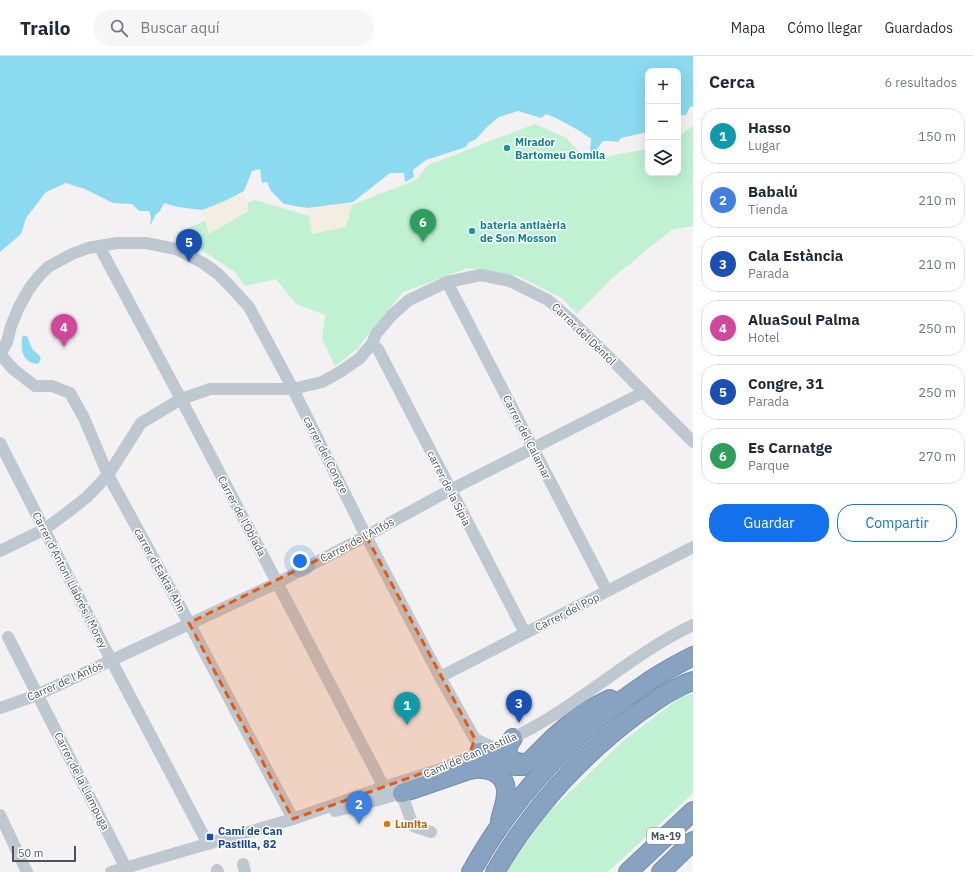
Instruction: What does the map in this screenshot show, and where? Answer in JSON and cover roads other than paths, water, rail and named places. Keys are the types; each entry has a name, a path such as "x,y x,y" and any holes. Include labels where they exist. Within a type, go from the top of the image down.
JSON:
{"highway":[{"path":"471,872 511,810 534,782 571,743 626,697 649,681 693,656"},
{"path":"479,749 515,766 523,766 581,714 607,700 649,681"},
{"path":"495,872 514,841 543,803 568,775 615,731 644,709 673,690 693,681"},
{"path":"513,738 507,752 510,757 517,762 523,763 530,761"},
{"path":"400,788 469,770 482,768 490,770 503,780 506,789 498,828"},
{"path":"634,867 653,839 693,801"},
{"name":"Ma-19","path":"634,867 693,811"},
{"name":"Ma-19","path":"661,872 693,841"},
{"path":"675,872 693,853"}],"street":[{"name":"carrer del Congre","path":"0,355 7,342 11,326 29,289 48,267 72,254 88,248 117,243 146,243 176,249 206,265 217,273 249,307 293,389 366,536 479,749"},
{"name":"Carrer de l'Oblada","path":"98,246 384,787"},
{"name":"Carrer del Déntol","path":"0,551 45,529 87,497 108,475 141,423 180,399 210,389 293,389 322,382 359,359 372,344 376,334 392,315 409,300 447,282 481,275 510,281 548,300 570,319 693,442"},
{"name":"Carrer del Calamar","path":"447,282 607,591"},
{"name":"carrer de la Sípia","path":"372,344 378,349 524,634"},
{"name":"carrer d'Eaktai Ahn","path":"0,355 13,369 35,386 52,386 70,393 84,418 108,475 190,623 293,819"},
{"name":"Carrer de l'Anfós","path":"0,708 37,695 277,583 450,490 644,392"},
{"name":"Carrer d'Antoni Llabrés i Morey","path":"0,443 111,660 208,844"},
{"name":"Carrer del Pop","path":"440,677 693,547"},
{"name":"Camí de Can Pastilla","path":"111,872 293,819 384,787 400,788 444,768 479,749 513,738 544,721 656,646 693,625"},
{"name":"Carrer de la Llampuga","path":"8,637 126,868"},
{"path":"293,819 353,807 400,788 412,826 431,832"},
{"path":"0,815 27,872"}],"water":[{"path":"0,56 693,56 693,106 690,107 686,115 681,115 681,68 645,68 645,133 621,138 618,142 603,141 593,154 590,155 591,138 580,131 546,114 541,118 518,111 499,117 475,140 469,142 466,147 426,160 413,170 414,177 405,182 404,173 390,173 353,202 307,208 284,204 271,191 267,182 262,183 260,169 252,171 244,191 202,210 178,207 164,203 150,226 151,217 149,211 139,211 132,204 113,203 85,189 66,183 46,192 26,218 21,234 0,252"},
{"path":"23,336 27,337 33,349 41,358 39,363 32,363 25,358 22,351"}],"place":[{"name":"Mirador Bartomeu Gomila","path":"507,148"},
{"name":"bateria antiaèria de Son Mosson","path":"472,231"},
{"name":"Es Carnatge","path":"423,242"},
{"name":"Congre, 31","path":"189,262"},
{"name":"AluaSoul Palma","path":"64,347"},
{"name":"Cala Estància","path":"519,723"},
{"name":"Hasso","path":"407,725"},
{"name":"Babalú","path":"359,824"},
{"name":"Lunita","path":"387,824"},
{"name":"Camí de Can Pastilla, 82","path":"210,837"}]}
